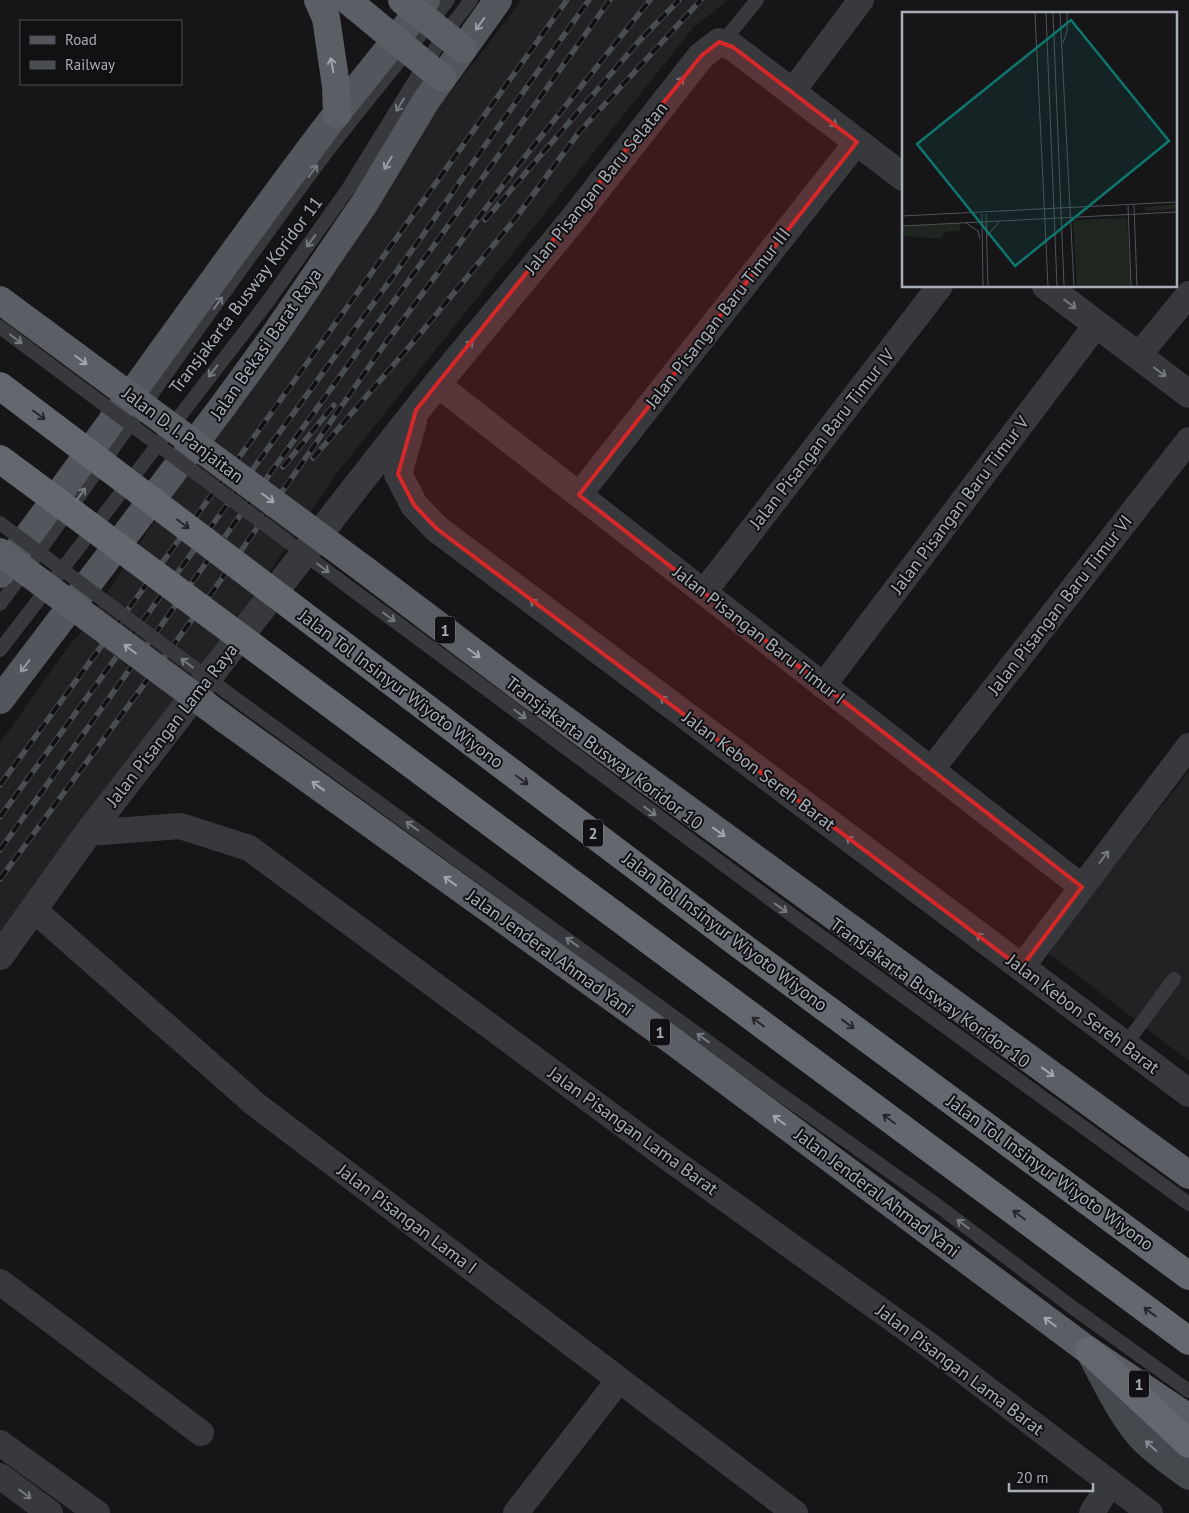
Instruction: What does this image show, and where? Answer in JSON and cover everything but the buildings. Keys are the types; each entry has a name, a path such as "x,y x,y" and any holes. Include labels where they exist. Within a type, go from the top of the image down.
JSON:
{"highway":[{"path":"318,0 326,18 336,86 337,114"},
{"path":"347,0 418,58"},
{"name":"Jalan D. I. Panjaitan","path":"0,300 37,341 358,579"},
{"name":"Jalan Tol Insinyur Wiyoto Wiyono","path":"0,386 740,945 1189,1276"},
{"path":"0,459 1189,1341"},
{"path":"0,552 233,711"},
{"name":"1","path":"358,579 532,696 1189,1175"},
{"name":"Jalan Jenderal Ahmad Yani","path":"233,711 1089,1351 1189,1418"},
{"path":"1089,1351 1189,1444"}],"main road":[{"name":"Jalan Bekasi Barat Raya","path":"431,19 498,0"},
{"name":"Jalan Bekasi Barat Raya","path":"0,574 195,303 337,114 418,58 431,19"},
{"name":"Jalan Bekasi Barat Raya","path":"0,700 223,406 276,333 364,204 426,101 418,58 431,19"},
{"name":"Jalan Jenderal Ahmad Yani","path":"1089,1351 1139,1435 1159,1454 1189,1476"}],"street":[{"path":"792,92 861,0"},
{"name":"Jalan Pisangan Baru Selatan","path":"348,497 701,56 719,42 722,43"},
{"path":"722,43 733,46 902,175"},
{"name":"Jalan Pisangan Baru Timur III","path":"579,495 857,142"},
{"name":"Jalan Pisangan Baru Timur IV","path":"704,592 938,288"},
{"path":"1049,288 1189,394"},
{"path":"1138,356 1189,294"},
{"name":"Jalan Pisangan Baru Timur V","path":"823,686 1097,324"},
{"name":"Jalan Pisangan Baru Timur I","path":"437,384 1082,887"},
{"name":"Jalan Kebon Sereh Barat","path":"416,410 398,474 414,506 436,529 1189,1094"},
{"name":"Jalan Pisangan Baru Timur VI","path":"931,770 1189,440"},
{"name":"Jalan Pisangan Lama Raya","path":"0,956 88,834 348,497"},
{"path":"1022,968 1189,746"},
{"name":"Jalan Pisangan Lama Barat","path":"88,834 180,826 249,848 659,1151 929,1345 1150,1513"},
{"name":"Jalan Pisangan Lama I","path":"33,908 254,1104 795,1513"},
{"path":"0,1282 201,1433"},
{"path":"516,1513 619,1380"},
{"path":"0,1443 97,1513"},
{"path":"0,1476 50,1513"},
{"path":"1092,1513 1110,1483"}],"lane":[{"path":"431,19 448,0"},
{"path":"431,19 471,0"},
{"path":"722,43 757,0"},
{"name":"Transjakarta Busway Koridor 11","path":"0,604 315,168 418,58"},
{"name":"Transjakarta Busway Koridor 11","path":"0,650 266,304 348,189 418,58"},
{"path":"0,327 37,341"},
{"path":"0,523 233,711 776,1090 937,1205 1072,1307 1189,1391"},
{"name":"Transjakarta Busway Koridor 10","path":"358,579 778,906 1189,1204"},
{"path":"1125,1045 1174,979"},
{"path":"1072,1307 1089,1351"}],"highlighted area":[{"path":"719,42 733,47 857,142 579,495 1082,887 1021,968 437,529 414,505 398,474 416,410 701,56"}],"shaded area":[{"path":"522,0 728,0 695,26 337,473 175,710 0,949 0,743 75,637 77,638 364,204"},
{"path":"1189,771 1189,1061 1047,952"}],"railway":[{"path":"0,785 259,430 567,0"},
{"path":"0,817 423,235 589,0"},
{"path":"0,850 610,0"},
{"path":"0,879 211,594 382,348 512,173 650,0"},
{"path":"485,220 640,40 679,0"},
{"path":"313,458 415,340 515,219 580,131 701,0"},
{"path":"283,467 334,405"}]}
